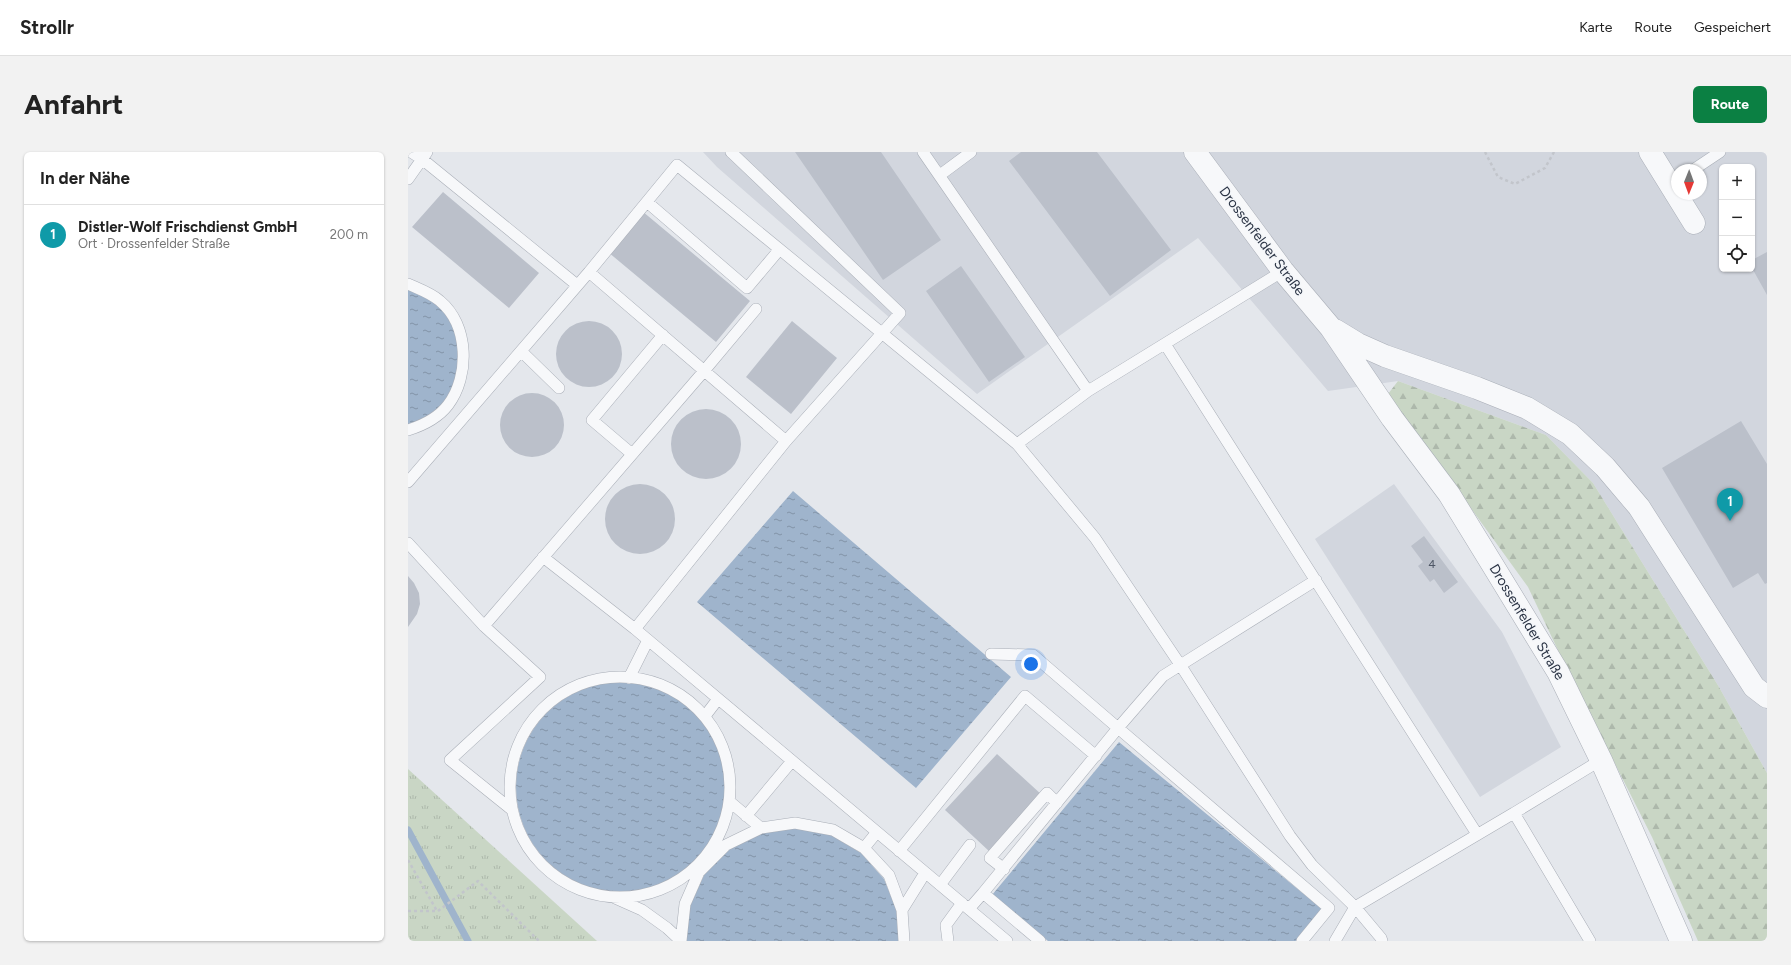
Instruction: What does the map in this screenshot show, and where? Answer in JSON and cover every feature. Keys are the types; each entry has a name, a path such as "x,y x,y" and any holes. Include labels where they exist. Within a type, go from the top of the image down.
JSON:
{"street":[{"name":"Drossenfelder Straße","path":"1195,152 1283,271 1331,328 1392,418 1449,494 1558,672 1601,760 1681,941"},
{"path":"1650,152 1671,180"},
{"path":"1682,200 1694,223"},
{"name":"Drossenfelder Straße","path":"1331,328 1358,344 1386,356 1477,388 1527,408 1570,434 1605,467 1639,507 1754,687 1767,697"}],"lane":[{"path":"411,152 425,156 577,286"},
{"path":"634,629 786,441 881,332 900,313 731,152"},
{"path":"924,152 1088,391"},
{"path":"940,176 972,152"},
{"path":"1702,164 1720,152"},
{"path":"408,179 425,156"},
{"path":"408,482 589,272 677,165 1016,444 1095,538 1181,666 1290,836 1312,865 1355,907 1382,941"},
{"path":"647,202 747,288 779,250"},
{"path":"1016,444 1088,391 1283,271"},
{"path":"589,272 786,441"},
{"path":"408,284 425,291 441,302 452,316 461,334 464,353 463,370 457,389 449,404 436,417 420,426 408,430"},
{"path":"484,626 756,309"},
{"path":"632,454 592,420 663,335"},
{"path":"1165,344 1477,834"},
{"path":"521,351 559,388"},
{"path":"408,543 484,626 540,677 450,760 511,809"},
{"path":"543,557 648,640 1007,941"},
{"path":"948,941 946,925 965,906 984,893 1118,728 1163,676 1316,580"},
{"path":"629,678 648,640"},
{"path":"991,654 1033,655 1329,908 1302,941"},
{"path":"681,941 667,928 642,910 615,898 579,891 548,872 524,844 511,809 509,773 520,738 542,708 572,687 606,677 643,678 677,692 704,716 723,747 731,782 729,801 726,819 711,852 685,878"},
{"path":"899,851 1025,696 1096,756"},
{"path":"704,716 718,699"},
{"path":"1335,941 1355,907 1601,760"},
{"path":"746,816 792,761"},
{"path":"1004,869 990,858 1047,793 1057,803"},
{"path":"729,801 761,828"},
{"path":"1514,813 1590,941"},
{"path":"681,941 685,904 699,872 726,845 761,828 795,823 833,830 864,848 889,875 902,910 904,941"},
{"path":"864,848 877,832"},
{"path":"940,885 970,845"},
{"path":"615,898 652,893 699,872"},
{"path":"902,910 925,873"},
{"path":"984,893 1040,941"}],"path":[{"path":"1485,152 1498,177 1515,184 1545,168 1554,152"},
{"path":"408,860 438,911"},
{"path":"408,911 438,911 478,881 539,941"}],"shaded area":[{"path":"703,152 1767,152 1767,773 1719,687 1593,483 1546,435 1398,381 1328,391 1198,238 977,394 717,167"},
{"path":"1394,484 1502,632 1561,747 1480,797 1315,539"}],"green space":[{"path":"1398,381 1546,435 1593,483 1719,687 1767,773 1767,941 1698,941 1652,837 1565,665 1528,587 1388,394"},
{"path":"408,769 597,941 408,941"}],"water":[{"path":"408,288 423,294 437,304 449,318 457,334 460,369 446,402 433,414 408,427"},
{"path":"793,491 1011,677 916,788 697,602"},
{"path":"611,682 631,682 652,686 671,694 688,706 702,720 714,737 722,756 726,777 726,797 722,818 714,837 702,854 688,868 671,880 652,888 631,892 611,892 590,888 571,880 554,868 540,854 528,837 520,818 516,797 516,777 520,756 528,737 540,720 554,706 571,694 590,686"},
{"path":"1119,742 1322,909 1296,941 1048,941 992,895"},
{"path":"797,828 831,835 861,853 884,879 897,911 899,941 686,941 690,906 705,873 730,848 762,832"}],"building":[{"path":"795,152 881,152 941,240 883,280"},
{"path":"1021,152 1097,152 1171,250 1110,296 1009,161"},
{"path":"443,192 539,273 509,308 412,227"},
{"path":"642,211 750,301 716,342 608,252"},
{"path":"1767,252 1767,295 1754,272 1755,258"},
{"path":"961,266 1025,357 989,382 926,291"},
{"path":"589,321 602,323 612,331 620,341 622,354 620,367 612,377 602,385 589,387 576,385 566,377 558,367 556,354 558,341 566,331 576,323"},
{"path":"792,321 837,358 791,414 746,377"},
{"path":"532,393 544,395 555,402 562,413 564,425 562,437 555,448 544,455 532,457 520,455 509,448 502,437 500,425 502,413 509,402 520,395"},
{"path":"699,409 713,409 726,415 735,424 741,437 739,457 731,469 713,479 699,479 686,473 677,464 671,451 671,437 677,424 686,415"},
{"path":"1741,421 1767,464 1767,583 1765,584 1758,573 1733,588 1662,468"},
{"path":"633,484 647,484 660,490 669,499 675,512 673,532 665,544 647,554 633,554 620,548 611,539 605,526 605,512 611,499 620,490"},
{"path":"1424,536 1458,582 1444,593 1434,579 1430,582 1418,566 1423,562 1411,546"},
{"path":"408,576 414,583 419,593 420,604 417,614 408,627"},
{"path":"997,754 1042,795 990,852 945,810"}],"waterway":[{"path":"408,830 468,941"}],"place":[{"name":"Distler-Wolf Frischdienst GmbH","path":"1730,521"}]}
